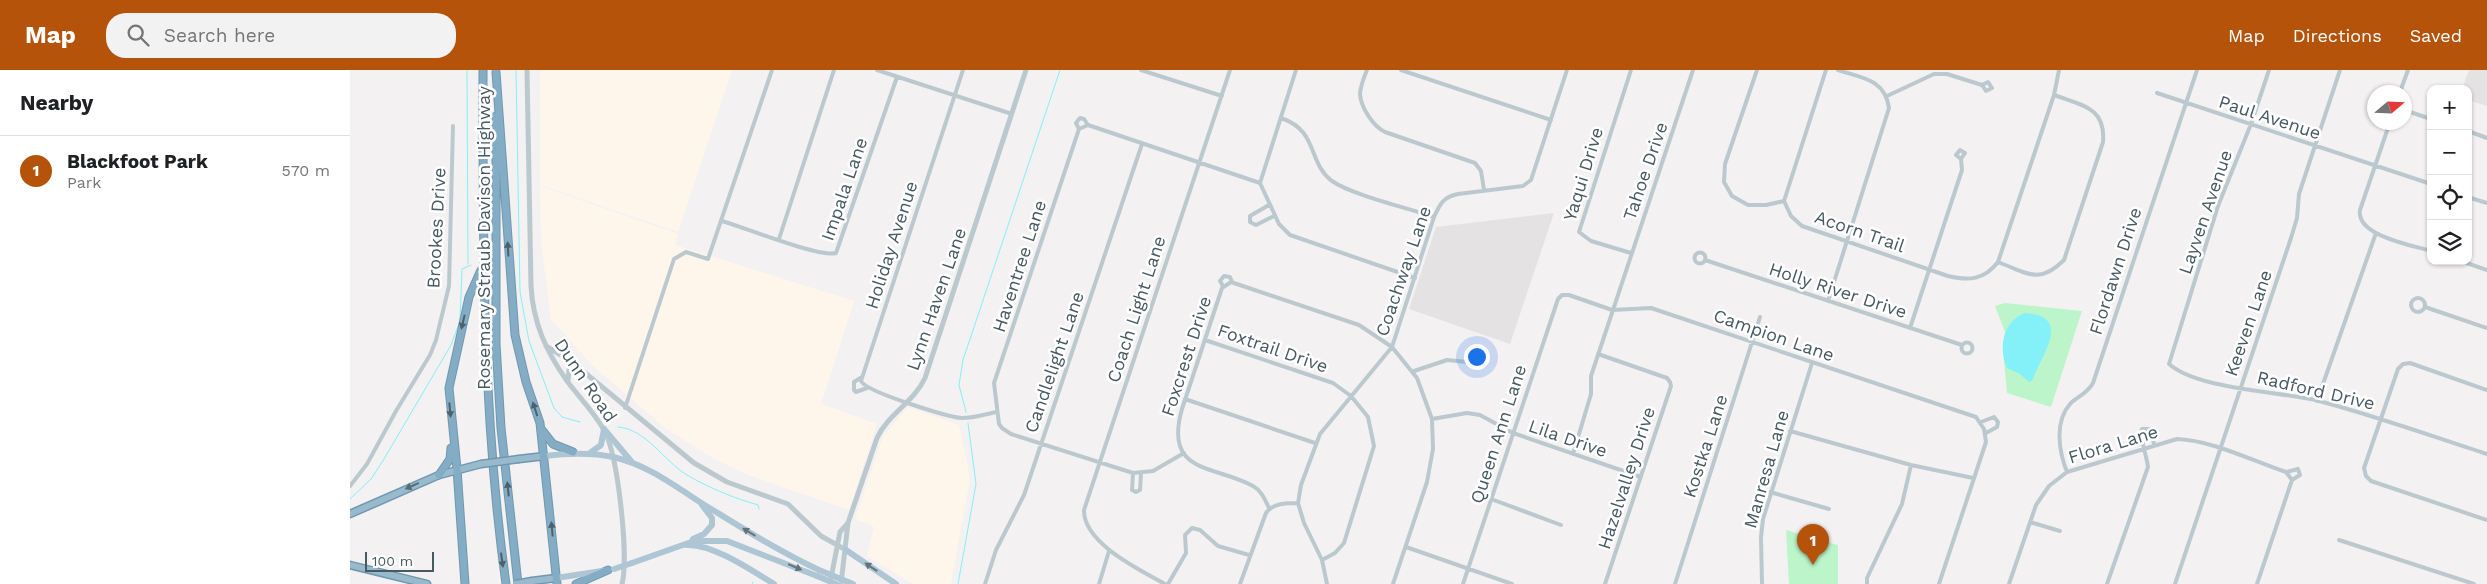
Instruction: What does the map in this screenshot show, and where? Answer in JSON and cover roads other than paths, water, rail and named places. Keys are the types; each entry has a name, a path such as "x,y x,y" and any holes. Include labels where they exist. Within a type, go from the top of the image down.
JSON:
{"highway":[{"name":"Rosemary Straub Davison Highway","path":"483,70 482,267 490,425 506,584"},
{"name":"Rosemary Straub Davison Highway","path":"496,71 496,344 501,428 517,584"},
{"path":"496,71 515,335 526,382 540,426 545,456 557,581 532,581 517,584"},
{"path":"465,584 457,469 448,388 469,297 482,267"},
{"path":"540,426 553,444 573,452"},
{"path":"438,475 450,459 452,432"},
{"path":"542,438 550,448 573,452"},
{"path":"350,514 438,475 457,469 545,456"},
{"path":"350,565 427,584"},
{"path":"576,584 611,569"}],"main road":[{"path":"590,453 602,445 604,429"},
{"path":"604,429 633,463"},
{"path":"545,456 573,452 590,453 614,457 633,463 660,476 791,557 839,584"},
{"path":"557,581 632,563 704,534 712,526 712,518 699,501"},
{"path":"678,545 694,541 727,541 853,584"},
{"path":"678,545 691,544 708,548 774,584"},
{"path":"846,550 896,584"}],"street":[{"name":"Dunn Road","path":"527,70 531,286 535,318 545,345 556,363 604,429 614,457 626,559 622,584"},
{"path":"625,408 674,259 686,252 708,259 772,70"},
{"path":"779,239 834,70"},
{"path":"877,70 1012,114"},
{"name":"Holiday Avenue","path":"867,388 856,392 854,390 854,382 862,377 963,70"},
{"name":"Lynn Haven Lane","path":"839,584 846,550 848,523 881,429 916,392 925,378 1026,70"},
{"path":"1141,70 1222,96"},
{"name":"Coach Light Lane","path":"1109,551 1099,542 1084,516 1100,462 1230,70"},
{"path":"1296,70 1260,182 1274,216 1284,231 1290,235 1415,278"},
{"path":"1367,70 1362,86 1361,99 1374,124 1385,132 1475,163 1481,172 1484,190"},
{"path":"1401,70 1551,120"},
{"name":"Coachway Lane","path":"1298,503 1301,485 1315,443 1327,424 1392,347 1434,217 1440,204 1448,196 1528,184 1551,120 1566,70"},
{"name":"Yaqui Drive","path":"1631,70 1579,232 1591,241 1631,254"},
{"name":"Tahoe Drive","path":"1573,454 1592,394 1591,376 1693,70"},
{"path":"1758,70 1725,164 1723,177 1726,188 1732,196 1748,205 1766,205 1784,201 1826,70"},
{"path":"1828,302 1888,115 1887,96 1871,80 1838,70"},
{"path":"2054,95 2096,113 2102,121 2103,142 2064,260 2045,275 2031,274 1998,262 2054,95 2059,70"},
{"name":"Flordawn Drive","path":"2067,472 2059,442 2062,423 2071,404 2084,395 2092,383 2197,70"},
{"name":"Layven Avenue","path":"2169,364 2218,206 2251,124 2269,70"},
{"name":"Keeven Lane","path":"2175,584 2298,218 2299,194 2340,70"},
{"path":"2403,85 2408,70"},
{"path":"1887,96 1934,74 1947,74 1982,85"},
{"name":"Impala Lane","path":"722,221 821,253 830,255 836,253 896,77"},
{"name":"Paul Avenue","path":"2157,93 2427,183"},
{"path":"2412,113 2427,118"},
{"path":"1088,125 1080,129 1076,123 1080,118 1088,125 1260,182"},
{"path":"1281,118 1303,129 1322,170 1336,183 1434,217"},
{"name":"Brookes Drive","path":"350,486 367,464 430,355 436,340 449,286 453,126"},
{"name":"Haventree Lane","path":"997,412 994,384 1080,129"},
{"path":"2387,130 2360,215 2364,226 2376,233 2427,250"},
{"path":"2472,132 2487,138"},
{"name":"Candlelight Lane","path":"985,584 996,550 1024,495 1142,144"},
{"path":"1910,328 1962,170 1961,159"},
{"path":"2472,198 2487,203"},
{"name":"Acorn Trail","path":"1784,201 1791,216 1802,226 1948,276 1964,280 1974,279 1984,276 1998,262"},
{"path":"1269,205 1250,216 1250,222 1256,225 1274,216"},
{"path":"2317,401 2376,233"},
{"name":"Holly River Drive","path":"1705,260 1962,345"},
{"path":"2472,265 2487,270"},
{"path":"1223,286 1220,281 1226,275 1230,277 1230,283 1359,325 1392,347 1414,371 1432,418 1433,449 1431,466 1393,584"},
{"name":"Foxcrest Drive","path":"1184,453 1178,429 1185,399 1223,286 1230,283"},
{"path":"1558,289 1562,295"},
{"name":"Campion Lane","path":"1562,295 1569,295 1612,310 1651,308 1976,417 1980,422"},
{"name":"Queen Ann Lane","path":"1463,584 1558,299 1562,295"},
{"path":"2425,307 2487,328"},
{"name":"Kostka Lane","path":"1675,584 1760,317"},
{"name":"Foxtrail Drive","path":"1205,340 1322,378 1351,396 1365,413 1371,426 1373,451 1344,542 1335,553 1322,560"},
{"path":"545,345 572,362 625,408 704,470 727,482 788,504 821,536 846,550"},
{"path":"1598,354 1667,378 1670,382 1675,379"},
{"path":"556,363 560,360 572,362"},
{"path":"1414,371 1447,360 1468,362"},
{"name":"Manresa Lane","path":"1762,584 1761,537 1770,492 1812,362"},
{"path":"2487,390 2410,363 2403,364 2398,369 2364,468 2366,476 2372,481 2487,520"},
{"name":"Radford Drive","path":"2169,364 2176,370 2241,388 2317,401 2381,419 2487,454"},
{"path":"568,381 569,369 579,368"},
{"path":"862,377 863,385 867,388 955,417 965,418 997,412 1002,428 1041,444 1133,473 1153,472 1184,453 1202,468 1253,486 1262,494 1269,508"},
{"name":"Hazelvalley Drive","path":"1605,584 1671,386 1670,382"},
{"path":"1185,399 1315,443"},
{"name":"Lila Drive","path":"1432,418 1473,413 1488,418 1513,433 1640,476"},
{"path":"1939,584 1986,442 1986,433 1980,422 1994,417 1998,422 1997,427 1986,433"},
{"path":"2107,584 2148,466 2146,448 2140,433 2145,428 2151,429 2154,444"},
{"path":"1790,431 1912,465 1973,478"},
{"name":"Flora Lane","path":"2009,584 2030,522 2044,491 2067,472 2154,444 2186,440 2220,449 2286,472 2291,478"},
{"path":"1867,584 1867,578 1902,504 1912,465"},
{"path":"2257,584 2291,478 2300,476 2298,469 2286,472"},
{"path":"1133,473 1131,486 1132,490 1136,492 1140,490 1141,474"},
{"path":"1770,492 1829,509"},
{"path":"1491,499 1561,525"},
{"path":"1240,584 1262,519 1269,508 1284,503 1298,503 1304,523 1322,560 1327,584"},
{"path":"2030,522 2060,531"},
{"name":"Lynn Haven Lane","path":"830,584 840,532 848,523"},
{"path":"1099,584 1109,551 1167,584 1186,553 1184,535 1192,528 1200,530 1218,546 1249,556"},
{"path":"2339,540 2474,584"},
{"path":"1406,547 1512,584"}],"water":[{"path":"2025,313 2039,316 2048,321 2051,329 2047,348 2032,381 2029,382 2020,374 2007,368 2003,352 2004,336 2007,329 2012,322"}],"waterway":[{"path":"467,70 468,264"},
{"path":"516,70 520,292 529,341 554,408 562,417 580,422"},
{"path":"966,412 959,385 963,360 1060,70"},
{"path":"350,499 371,479 451,345 460,321 462,269 471,265"},
{"path":"958,584 976,484 968,423"},
{"path":"618,427 628,429 646,439 687,475 722,492 758,505 759,509"}],"place":[{"name":"Blackfoot Park","path":"1813,565"}]}
